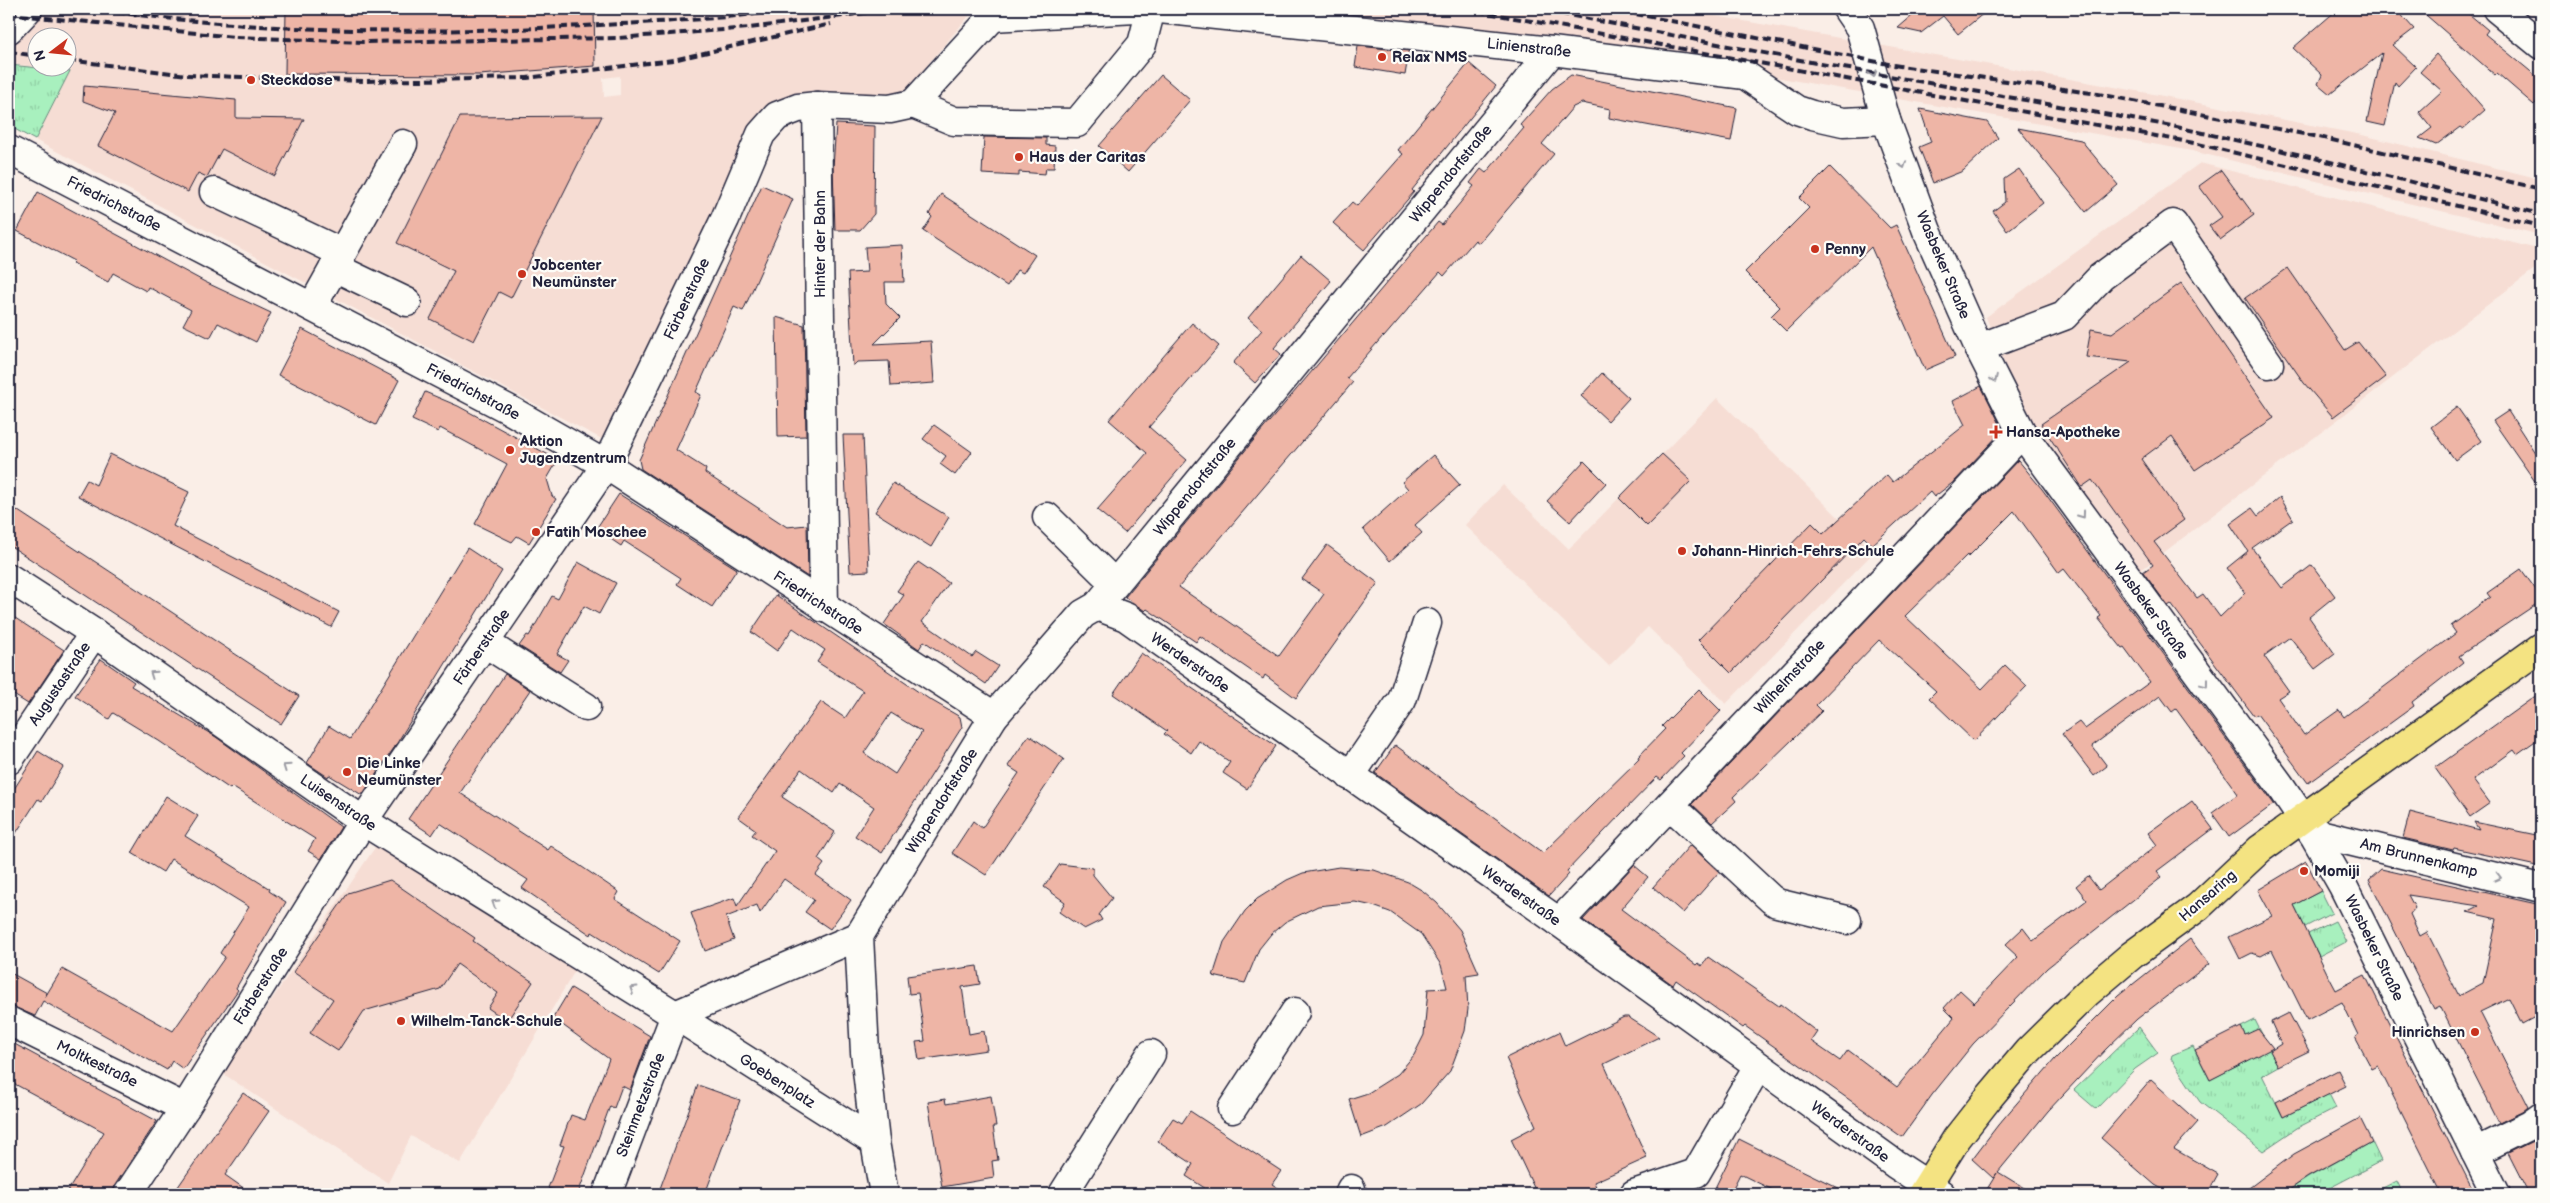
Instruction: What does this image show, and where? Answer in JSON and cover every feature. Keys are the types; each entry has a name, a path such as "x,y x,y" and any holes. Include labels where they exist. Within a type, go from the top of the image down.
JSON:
{"main road":[{"name":"Hansaring","path":"1930,1191 1957,1138 1990,1096 2045,1033 2094,986 2198,906 2260,849 2541,647"}],"street":[{"path":"9,29 28,9"},
{"path":"913,104 996,13 1136,9"},
{"path":"817,106 890,109 913,104 954,121 1077,123 1142,44 1151,9"},
{"name":"Linienstraße","path":"1160,9 1552,51 1745,75 1797,110 1812,115 1843,122 1886,120"},
{"name":"Wasbeker Straße","path":"1846,9 1860,28 1886,120 1927,231 1979,348 2022,433 2303,819 2343,886 2496,1194"},
{"path":"2497,9 2539,38"},
{"name":"Wippendorfstraße","path":"859,936 994,716 1083,614 1097,606 1552,51"},
{"name":"Hinter der Bahn","path":"817,106 824,608"},
{"name":"Färberstraße","path":"128,1194 185,1108 363,821 606,465 700,271 761,134 778,116 798,108 817,106"},
{"path":"312,307 403,144"},
{"name":"Friedrichstraße","path":"9,150 508,409 606,465 824,608 994,716"},
{"path":"214,192 338,260 408,302"},
{"path":"1979,348 2064,316 2101,277 2172,224 2269,364"},
{"name":"Wilhelmstraße","path":"1559,922 2022,433"},
{"path":"1047,517 1115,584"},
{"name":"Luisenstraße","path":"9,578 94,633 363,821 675,1015"},
{"name":"Werderstraße","path":"1097,606 1126,618 1559,922 1930,1191"},
{"path":"1350,776 1402,700 1427,623"},
{"name":"Augustastraße","path":"9,760 94,633"},
{"path":"485,643 586,707"},
{"path":"1670,805 1777,903 1847,920"},
{"name":"Am Brunnenkamp","path":"2303,819 2320,834 2541,888"},
{"path":"675,1015 859,936 865,1052 875,1142 884,1194"},
{"path":"1232,1109 1295,1012"},
{"name":"Goebenplatz","path":"675,1015 875,1142"},
{"name":"Steinmetzstraße","path":"607,1194 675,1015"},
{"name":"Moltkestraße","path":"9,1020 185,1108"},
{"path":"1063,1194 1151,1054"},
{"path":"1634,1194 1691,1183 1758,1066"},
{"path":"2476,1152 2530,1125 2541,1117"}],"shaded area":[{"path":"9,9 982,9 974,10 890,109 777,116 615,446 35,140 66,78 78,78 78,28 28,28 28,66 9,64","holes":["620,76 620,95 604,97 603,78"]},
{"path":"1321,9 1676,9 2148,93 2362,135 2541,179 2541,235 2192,151 1584,43"},
{"path":"2200,163 2541,250 2541,264 2141,570 2029,426 1986,317"},
{"name":"Johann-Hinrich-Fehrs-Schule","path":"1717,398 1874,552 1726,704 1648,627 1609,666 1465,525 1503,485 1569,549"},
{"name":"Wilhelm-Tanck-Schule","path":"378,843 576,969 460,1163 411,1136 388,1183 222,1073"}],"green space":[{"path":"9,65 28,67 28,78 66,78 35,140 9,126"},
{"path":"2321,891 2332,913 2305,927 2294,905"},
{"path":"2335,921 2346,942 2319,956 2308,934"},
{"path":"2255,1020 2278,1066 2262,1075 2283,1117 2329,1094 2336,1108 2297,1128 2263,1151 2200,1102 2171,1059 2172,1055 2193,1046 2210,1080 2256,1056 2241,1027"},
{"path":"2139,1027 2158,1053 2135,1069 2096,1109 2074,1090"},
{"path":"2372,1142 2381,1161 2318,1194 2283,1194 2309,1177"},
{"path":"2397,1181 2403,1194 2370,1194"}],"building":[{"path":"286,9 594,9 595,66 479,75 285,74"},
{"path":"1920,9 1989,9 1958,34 1943,16 1921,33 1898,28"},
{"path":"2338,9 2396,9 2414,29 2393,45 2416,67 2398,86 2395,82 2385,126 2367,122 2382,53 2330,94 2318,84 2322,75 2293,48"},
{"path":"2419,9 2463,9 2488,30 2485,34 2541,80 2541,97 2534,105 2497,73 2495,75"},
{"name":"Relax NMS","path":"1358,46 1409,51 1405,75 1355,67"},
{"path":"2436,54 2485,110 2463,129 2460,127 2436,145 2419,138 2432,128 2419,112 2442,91 2420,72"},
{"path":"1469,63 1496,86 1412,190 1414,192 1364,250 1333,223 1352,202 1357,206 1403,154 1398,150"},
{"path":"1161,75 1190,100 1128,172 1099,146"},
{"path":"1571,75 1737,108 1731,141 1609,118 1610,109 1582,103 1573,107 1542,144 1554,154 1479,243 1475,240 1444,276 1440,272 1383,336 1347,378 1353,382 1179,587 1279,656 1324,594 1302,579 1327,545 1378,583 1296,698 1265,675 1263,679 1200,636 1196,642 1147,609 1145,611 1125,597 1253,441 1438,222 1442,225 1474,186 1470,183 1481,169 1486,173 1524,128 1520,125 1552,89"},
{"path":"84,86 236,100 236,118 304,119 275,176 222,149 207,177 198,173 188,192 98,146 115,113 83,101"},
{"path":"1920,109 1987,122 1998,138 1963,171 1933,183 1919,147 1931,142"},
{"path":"602,116 511,298 499,292 474,341 430,319 454,271 397,243 460,117"},
{"path":"836,124 875,126 874,214 860,230 835,230 833,167"},
{"path":"2018,128 2081,140 2118,185 2086,212"},
{"name":"Haus der Caritas","path":"984,137 1046,138 1046,145 1055,146 1054,168 1046,168 1045,174 1019,172 1019,176 982,174"},
{"path":"1830,167 1890,228 1896,225 1955,357 1925,370 1871,247 1786,331 1771,316 1780,307 1745,272 1809,208 1799,198"},
{"path":"2019,169 2043,203 2007,231 1993,211 2005,202 2004,179"},
{"path":"2221,170 2254,215 2220,240 2209,226 2222,217 2199,186"},
{"path":"762,185 793,199 743,311 734,307 696,392 701,395 676,450 706,469 705,473 787,527 807,525 808,577 641,469 639,460"},
{"path":"38,192 205,282 271,313 256,342 218,323 210,338 183,325 191,310 148,287 146,291 113,273 108,282 72,263 74,261 17,231"},
{"path":"941,194 1035,255 1023,273 1017,270 1007,286 923,231 932,217 929,214"},
{"path":"902,245 904,282 885,282 886,304 900,318 874,344 931,341 934,383 891,386 889,361 857,362 853,366 848,273 867,272 865,247"},
{"path":"1301,255 1331,281 1274,348 1281,354 1255,383 1233,363 1262,330 1248,318"},
{"path":"2288,268 2345,350 2358,342 2386,377 2333,417 2304,383 2245,298"},
{"path":"2181,283 2274,418 2195,470 2172,436 2141,459 2184,520 2154,542 2197,598 2203,594 2220,617 2245,593 2227,568 2248,551 2230,524 2252,508 2258,516 2280,497 2293,519 2252,548 2282,588 2312,565 2335,596 2309,617 2335,654 2315,669 2290,637 2264,656 2289,691 2278,698 2304,735 2339,710 2344,717 2456,633 2451,626 2490,597 2487,593 2521,569 2541,597 2541,601 2459,656 2463,662 2412,702 2414,706 2308,783 2257,714 2254,716 2171,604 2168,606 2143,572 2153,565 2092,480 2082,487 2041,424 2131,362 2086,357 2091,329 2112,333"},
{"path":"776,317 804,325 806,436 778,437"},
{"path":"1192,323 1219,346 1149,427 1187,460 1125,533 1097,510 1147,453 1109,420"},
{"path":"302,329 399,380 376,425 278,375"},
{"path":"1602,373 1629,398 1608,421 1581,396"},
{"path":"1981,386 2003,430 1955,481 1934,497 1930,492 1872,545 1864,537 1731,673 1698,640 1812,523 1823,534 1887,475 1893,482 1965,425 1953,401"},
{"path":"425,392 458,406 558,460 547,479 552,496 556,499 529,543 517,536 512,542 475,524 507,464 440,428 438,432 412,420"},
{"path":"2457,407 2481,441 2455,460 2431,427"},
{"path":"2508,411 2541,462 2541,490 2493,421"},
{"path":"934,425 972,452 955,475 940,464 946,456 923,439"},
{"path":"843,435 863,435 869,571 850,572"},
{"path":"110,454 189,492 173,526 339,612 331,627 78,496 87,480 96,485"},
{"path":"1662,454 1691,481 1647,526 1619,498"},
{"path":"1433,455 1460,485 1415,525 1422,533 1390,561 1363,529 1408,489 1402,482"},
{"path":"2018,460 2042,489 2274,804 2229,837 2212,813 2238,794 2176,709 2172,712 2160,696 2092,746 2107,766 2094,776 2062,734 2079,722 2085,729 2150,682 2124,647 2122,648 2098,618 2101,616 2064,569 2059,573 2014,511 1905,616 1982,689 2005,665 2027,686 1974,741 1929,698 1936,691 1879,640 1816,705 1822,711 1733,797 1736,801 1712,823 1692,804"},
{"path":"1584,461 1606,483 1570,522 1547,501"},
{"path":"893,483 949,517 931,547 875,512"},
{"path":"619,494 737,569 712,607 677,584 681,578 624,541 621,546 596,529"},
{"path":"9,505 299,696 281,724 9,545"},
{"path":"467,548 502,571 394,748 362,795 329,775 328,777 307,763 329,726 350,739"},
{"path":"578,562 616,583 599,614 584,606 557,654 568,660 560,672 519,646 527,635 529,636 552,596 558,599"},
{"path":"918,562 949,583 922,622 972,657 976,652 998,666 986,684 924,641 919,649 884,624 904,595 897,591"},
{"path":"776,595 929,699 960,717 962,727 882,853 855,836 874,807 840,784 834,793 801,769 782,797 835,832 818,859 824,864 816,875 851,900 830,929 805,912 814,900 784,879 760,913 757,905 726,917 734,940 705,951 691,913 734,898 737,906 775,851 752,835 756,830 738,817 821,702 845,718 863,691 817,662 825,650 793,628 777,651 751,632","holes":["891,713 922,732 895,774 864,753"]},
{"path":"9,614 64,650 28,704 9,692"},
{"path":"1141,653 1276,746 1247,789 1223,773 1230,762 1199,741 1191,753 1164,734 1167,731 1113,694"},
{"path":"101,659 134,682 131,686 216,737 341,827 321,859 308,851 315,839 232,787 230,789 159,741 113,713 109,719 75,696"},
{"path":"505,674 530,690 460,793 548,850 551,846 619,892 615,899 680,941 659,974 592,932 591,935 522,888 528,880 440,823 432,835 408,819"},
{"path":"1699,689 1721,711 1681,753 1684,756 1661,780 1657,777 1567,871 1569,874 1549,896 1375,773 1395,745 1543,853 1639,759 1638,757 1665,729 1662,726"},
{"path":"2541,692 2541,737 2517,754 2514,750 2473,780 2490,803 2470,817 2435,768"},
{"path":"1029,735 1064,759 986,875 952,853 973,821 982,828 1019,773 1008,766"},
{"path":"38,751 63,767 42,801 38,799 9,844 9,797"},
{"path":"166,796 198,816 185,836 270,889 269,891 286,902 236,988 238,990 183,1069 172,1061 167,1070 43,1001 35,1016 9,1005 9,972 47,993 45,997 62,969 173,1031 225,957 220,953 249,907 171,859 163,872 132,853"},
{"path":"2192,801 2213,829 2157,871 2162,877 2047,968 1973,1044 1932,1095 1902,1137 1745,1026 1743,1028 1676,980 1673,985 1583,920 1634,865 1648,877 1621,909 1696,965 1698,963 1702,966 1708,957 1779,1006 1780,1004 1817,1032 1811,1041 1840,1061 1848,1050 1897,1087 1954,1018 1944,1008 1960,990 1974,1003 2018,957 2005,945 2023,928 2033,941 2087,900 2076,886 2088,876 2099,890 2157,845 2148,833"},
{"path":"2410,812 2479,830 2474,822 2541,836 2541,867 2403,838"},
{"path":"1690,845 1719,872 1683,913 1653,887"},
{"path":"2306,861 2321,891 2294,905 2327,973 2336,990 2365,975 2475,1194 2442,1194 2378,1066 2372,1069 2355,1037 2358,1035 2342,1002 2307,1020 2272,950 2261,956 2252,953 2240,959 2229,937 2272,916 2258,890"},
{"path":"1060,864 1093,868 1093,875 1112,898 1099,915 1102,920 1084,929 1059,912 1065,902 1044,887"},
{"path":"1339,867 1374,870 1408,882 1423,891 1437,903 1460,930 1479,973 1466,975 1468,1009 1465,1031 1450,1071 1421,1104 1387,1127 1361,1137 1349,1099 1368,1093 1398,1074 1414,1055 1424,1035 1428,989 1447,988 1441,965 1421,934 1390,912 1373,906 1355,902 1318,906 1285,922 1271,934 1259,949 1245,983 1213,976 1224,942 1245,911 1257,899 1287,880 1303,873"},
{"path":"2381,869 2541,905 2541,993 2535,1017 2522,1024 2509,998 2480,1012 2528,1107 2522,1112 2499,1123 2440,1006 2434,1009 2369,880","holes":["2408,895 2479,906 2467,912 2497,919 2483,983 2459,996 2427,932 2420,936 2410,914 2415,908"]},
{"path":"390,880 475,938 473,941 533,982 507,1021 488,1008 498,993 457,964 440,989 364,1011 338,1051 310,1033 333,999 293,972 348,893"},
{"path":"2190,939 2209,964 2137,1019 2106,1049 2048,1111 1998,1172 2034,1194 1984,1194 1997,1173 1993,1178 1972,1159 1998,1125 2055,1059 2118,996"},
{"path":"977,966 980,984 962,987 969,1034 984,1031 987,1050 919,1060 916,1042 925,1041 918,993 909,994 907,976"},
{"path":"571,988 650,1036 630,1090 622,1086 614,1108 610,1106 578,1194 566,1194 548,1188 564,1146 560,1145 571,1115 585,1120 609,1059 553,1018"},
{"path":"2289,1013 2309,1051 2278,1066 2270,1051 2281,1044 2271,1022"},
{"path":"1624,1017 1628,1017 1659,1037 1604,1064 1647,1158 1594,1182 1597,1189 1586,1194 1537,1194 1511,1139 1536,1126 1506,1058 1559,1032 1565,1046"},
{"path":"2241,1027 2245,1035 2258,1029 2273,1048 2210,1080 2195,1050"},
{"path":"9,1041 157,1121 115,1185 113,1194 66,1194 104,1132 9,1081"},
{"path":"2338,1070 2346,1086 2283,1117 2276,1102"},
{"path":"2151,1080 2198,1122 2174,1149 2218,1174 2207,1194 2171,1194 2155,1185 2101,1138"},
{"path":"698,1085 740,1100 705,1194 658,1194"},
{"path":"243,1093 269,1111 225,1175 252,1194 173,1194"},
{"path":"991,1096 996,1126 993,1126 998,1160 992,1161 994,1178 942,1187 928,1102 945,1099 946,1104"},
{"path":"1190,1111 1281,1171 1272,1184 1287,1194 1214,1194 1186,1176 1193,1164 1158,1141 1173,1118 1182,1123"},
{"path":"2360,1118 2372,1142 2308,1177 2283,1194 2241,1194 2294,1154"},
{"path":"2539,1138 2541,1141 2541,1194 2529,1194 2508,1153"},
{"path":"1739,1139 1851,1194 1781,1194 1740,1174 1730,1194 1712,1194"}],"railway":[{"path":"93,9 219,23 346,30 409,31 537,28 649,22 723,17 796,9"},
{"path":"9,14 235,37 363,42 618,38 749,28 896,9"},
{"path":"1466,9 2194,143 2541,226"},
{"path":"1537,9 1821,64 2172,126 2310,157 2541,214"},
{"path":"1611,9 1893,65 2098,94 2319,137 2541,189"},
{"path":"78,61 187,75 364,81 527,78 673,60 831,24"},
{"path":"9,52 28,55"}],"place":[{"name":"Relax NMS","path":"1382,57"},
{"name":"Steckdose","path":"251,80"},
{"name":"Haus der Caritas","path":"1019,157"},
{"name":"Penny","path":"1815,249"},
{"name":"Jobcenter Neumünster","path":"522,274"},
{"name":"Hansa-Apotheke","path":"1996,432"},
{"name":"Aktion Jugendzentrum","path":"510,450"},
{"name":"Fatih Moschee","path":"536,532"},
{"name":"Johann-Hinrich-Fehrs-Schule","path":"1682,551"},
{"name":"Die Linke Neumünster","path":"347,772"},
{"name":"Momiji","path":"2304,871"},
{"name":"Wilhelm-Tanck-Schule","path":"401,1021"},
{"name":"Hinrichsen","path":"2475,1032"}]}
